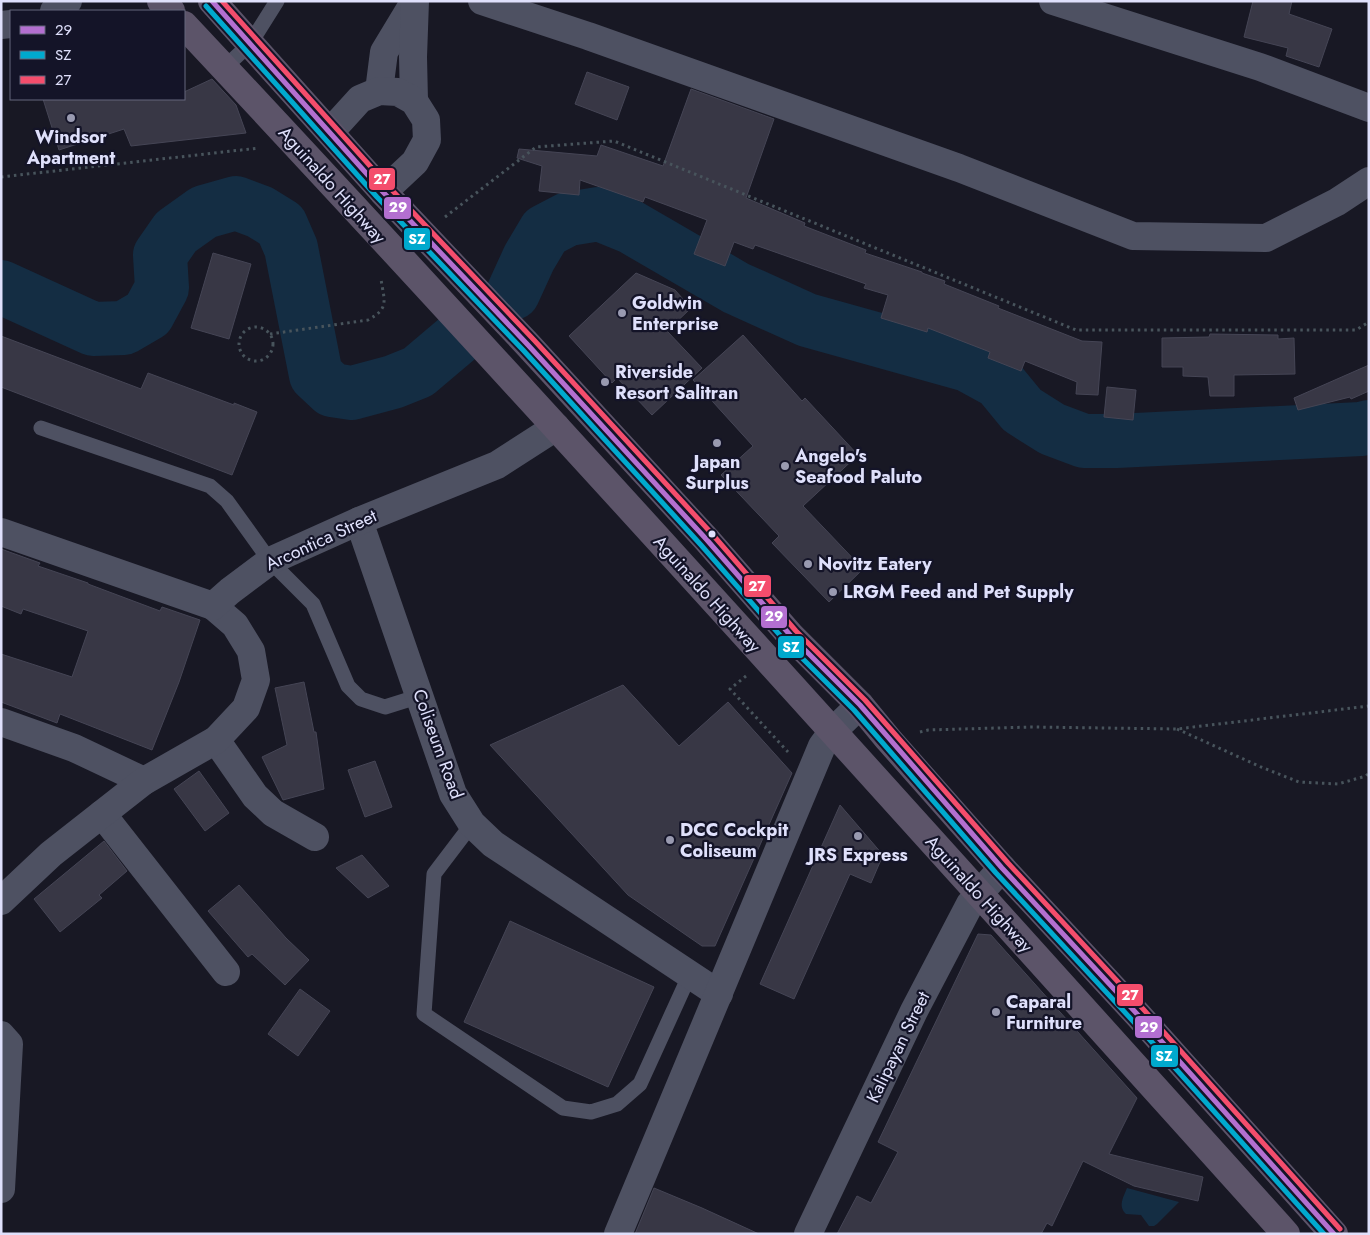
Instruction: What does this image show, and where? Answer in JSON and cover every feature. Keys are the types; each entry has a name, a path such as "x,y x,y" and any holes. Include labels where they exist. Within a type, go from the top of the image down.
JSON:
{"highway":[{"path":"161,1 170,10"},
{"name":"Aguinaldo Highway","path":"212,1 383,192 528,345 707,540 791,636 860,705 1002,868 1138,1016 1322,1230"},
{"name":"Aguinaldo Highway","path":"185,26 289,136 556,427 1286,1234"}],"street":[{"path":"55,10 68,1"},
{"path":"482,1 588,36 949,164 1133,236 1266,238 1337,202 1369,181"},
{"path":"1052,1 1260,67 1369,108"},
{"path":"378,91 384,52 414,2"},
{"path":"414,2 414,101"},
{"path":"330,132 360,99 378,91 398,92 414,101 426,120 427,140 415,162 383,192"},
{"name":"Arcontica Street","path":"213,606 230,590 270,561 359,520 497,465 556,427"},
{"name":"Coliseum Road","path":"359,520 453,794 472,824 493,844 719,994"},
{"path":"1,532 213,606 235,625 251,651 256,680 246,708 216,740 144,781 51,854 1,901"},
{"path":"618,1234 822,746 833,731 860,705"},
{"path":"1,722 74,748 144,781"},
{"path":"216,740 255,796 273,814 315,837"},
{"path":"102,814 226,972"},
{"name":"Kalipayan Street","path":"808,1234 914,1011 970,904 1002,868"},
{"path":"1,1189 5,1039"}],"lane":[{"path":"224,68 250,44 277,1"},
{"path":"41,428 210,486 219,493 234,511 270,561 314,604 348,686 362,699 385,707 420,696"},
{"path":"472,824 434,874 424,1014 563,1108 591,1112 617,1104 640,1084 690,974"}],"path":[{"path":"422,234 536,147 614,141 1076,330 1356,330 1369,322"},
{"path":"1,177 261,147"},
{"path":"270,334 273,342 271,351 266,358 258,361 250,360 243,355 239,347 240,338 245,330 254,326 263,328 270,334 368,320 380,314 384,305 380,272"},
{"path":"750,672 730,689 810,776"},
{"path":"888,739 928,730 1032,727 1177,728 1369,706"},
{"path":"1177,728 1261,768 1299,782 1338,784 1366,776 1369,773"}],"water":[{"path":"1127,1188 1179,1202 1157,1224 1149,1226 1141,1215 1126,1214 1122,1208"}],"building":[{"path":"1253,1 1292,1 1289,14 1332,29 1319,67 1286,56 1288,48 1244,37"},
{"path":"587,72 629,87 617,120 575,104"},
{"path":"212,79 236,105 246,133 131,146 124,129 59,150 43,100 185,100 185,92"},
{"path":"691,89 774,119 746,198 805,223 804,226 866,250 865,253 945,281 944,284 999,306 998,308 1082,341 1102,342 1098,395 1076,394 1077,382 1025,361 1021,371 988,358 990,352 928,328 927,332 881,318 888,295 864,288 866,284 755,245 753,249 734,242 725,266 694,254 707,220 645,197 643,202 580,180 579,195 539,191 542,166 517,158 519,149 597,156 601,145 663,166"},
{"path":"213,253 251,264 229,339 191,328"},
{"path":"636,273 675,290 691,308 667,331 702,368 652,415 617,378 612,383 569,336"},
{"path":"1210,334 1278,335 1278,339 1294,338 1295,374 1234,375 1234,396 1210,396 1208,377 1183,376 1183,367 1162,367 1162,338 1209,337"},
{"path":"743,335 802,401 805,398 858,455 803,506 863,569 829,602 772,543 779,536 721,475 753,446 693,380"},
{"path":"1,336 141,389 148,373 257,412 232,475 1,387"},
{"path":"1369,365 1369,391 1351,399 1350,397 1298,410 1294,398"},
{"path":"1107,387 1136,390 1133,420 1104,417"},
{"path":"1,549 40,563 38,566 160,611 162,607 200,620 179,682 152,750 60,714 57,723 1,702 1,654 72,677 88,631 23,609 21,614 1,606"},
{"path":"304,682 314,732 316,732 324,789 283,800 262,757 287,745 275,688"},
{"name":"DCC Cockpit Coliseum","path":"623,685 679,746 728,702 792,773 715,946 702,946 628,895 490,745"},
{"path":"375,761 392,807 365,817 348,770"},
{"path":"199,771 229,813 205,831 174,789"},
{"path":"840,805 883,855 871,883 850,874 794,999 760,984"},
{"path":"104,841 127,871 99,895 102,898 60,932 34,899"},
{"path":"362,855 389,886 368,898 336,868"},
{"path":"239,885 286,938 309,960 285,985 252,954 248,957 208,911"},
{"path":"510,921 654,987 608,1087 464,1022"},
{"path":"978,934 991,935 1137,1098 1109,1154 1203,1177 1198,1201 1134,1186 1083,1161 1052,1226 1047,1223 1041,1234 837,1234 857,1196 871,1203 898,1152 878,1142"},
{"path":"300,989 330,1011 298,1056 268,1034"},
{"path":"654,1188 702,1208 759,1234 635,1234"}],"waterway":[{"path":"1,287 93,329 124,328 148,314 162,288 160,255 176,232 204,212 236,203 260,212 281,225 291,248 316,375 332,390 352,393 393,382 418,372 457,339"},
{"path":"513,293 529,258 545,231 568,219 599,214 631,227 736,288 807,320 968,365 999,382 1022,410 1052,429 1084,441 1361,429 1369,427"}],"transit line":[{"name":"29","path":"212,1 383,192 528,345 707,540 791,636 860,705 1002,868 1138,1015 1334,1234"},
{"name":"27","path":"222,1 389,187 534,340 713,535 796,631 865,700 1008,863 1144,1010 1340,1229"},
{"name":"SZ","path":"206,6 377,197 523,350 701,545 785,641 854,710 996,873 1132,1020 1324,1234"}],"place":[{"name":"Windsor Apartment","path":"71,118"},
{"name":"Goldwin Enterprise","path":"622,313"},
{"name":"Riverside Resort Salitran","path":"605,382"},
{"name":"Japan Surplus","path":"717,443"},
{"name":"Angelo's Seafood Paluto","path":"785,466"},
{"name":"Novitz Eatery","path":"808,564"},
{"name":"LRGM Feed and Pet Supply","path":"833,592"},
{"name":"JRS Express","path":"858,836"},
{"name":"DCC Cockpit Coliseum","path":"670,840"},
{"name":"Caparal Furniture","path":"996,1012"}]}
